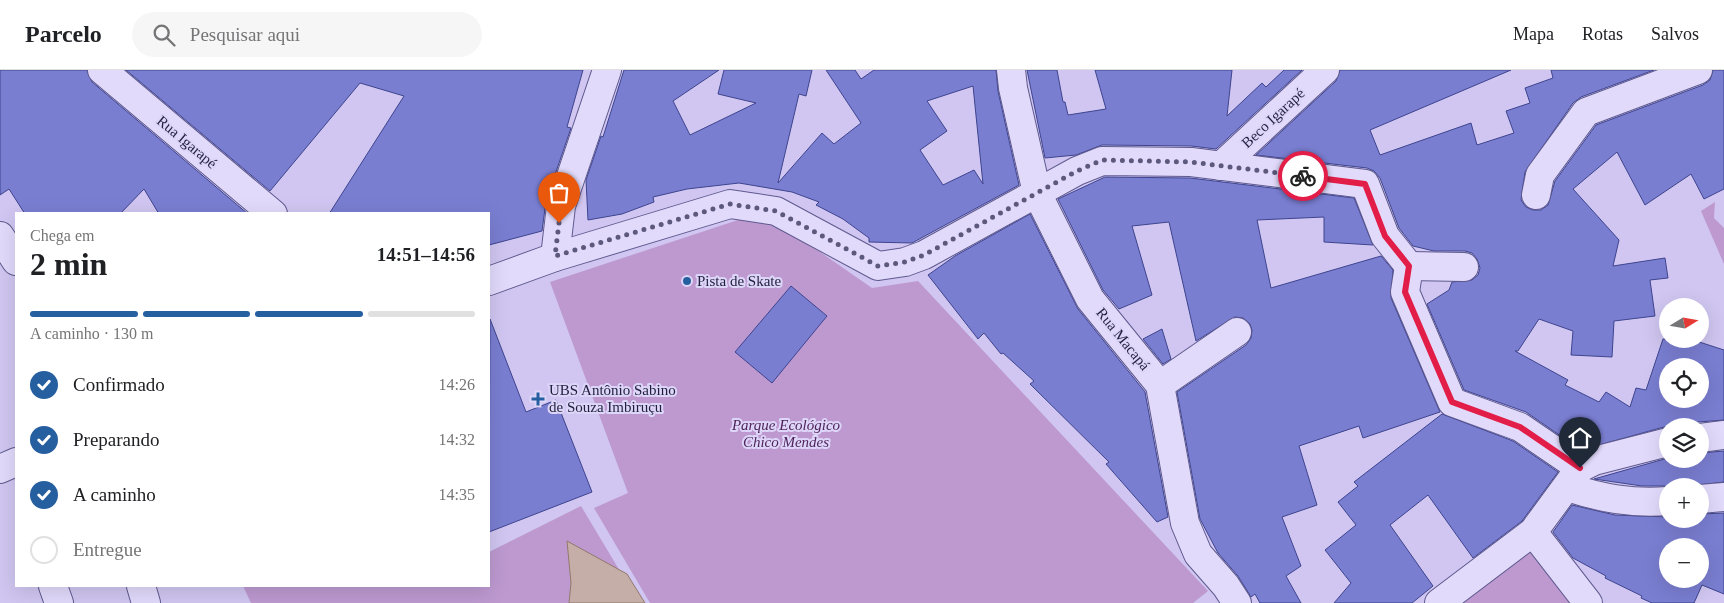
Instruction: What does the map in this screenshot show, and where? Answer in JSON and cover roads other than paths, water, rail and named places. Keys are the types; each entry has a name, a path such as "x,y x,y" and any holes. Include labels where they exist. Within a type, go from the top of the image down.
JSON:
{"street":[{"name":"Rua Igarapé","path":"102,70 271,212"},
{"path":"555,256 561,206 607,70"},
{"name":"Rua Macapá","path":"1011,70 1013,88 1037,193 1090,299 1160,384 1185,522 1198,554 1226,586 1237,603"},
{"name":"Beco Igarapé","path":"1221,166 1325,70"},
{"path":"1536,195 1540,175 1586,112 1698,70"},
{"path":"490,281 555,256 730,204 776,211 878,266 905,262 924,255 1077,171 1102,160 1191,162 1365,184 1385,236 1407,279 1452,402 1520,427 1574,477 1600,498 1646,503 1659,502"},
{"path":"0,236 15,259"},
{"path":"1407,279 1464,267"},
{"path":"1160,384 1237,332"},
{"path":"1709,437 1724,436"},
{"path":"1439,603 1533,532 1574,477 1594,461 1659,444"},
{"path":"1709,498 1724,497"},
{"path":"1533,532 1588,603"},
{"path":"53,587 59,603"},
{"path":"141,587 146,603"}],"place":[{"name":"Pista de Skate","path":"687,281"},
{"name":"UBS Antônio Sabino de Souza Imbiruçu","path":"538,399"}],"park label":[{"name":"Parque Ecológico Chico Mendes","path":"786,434"}]}
